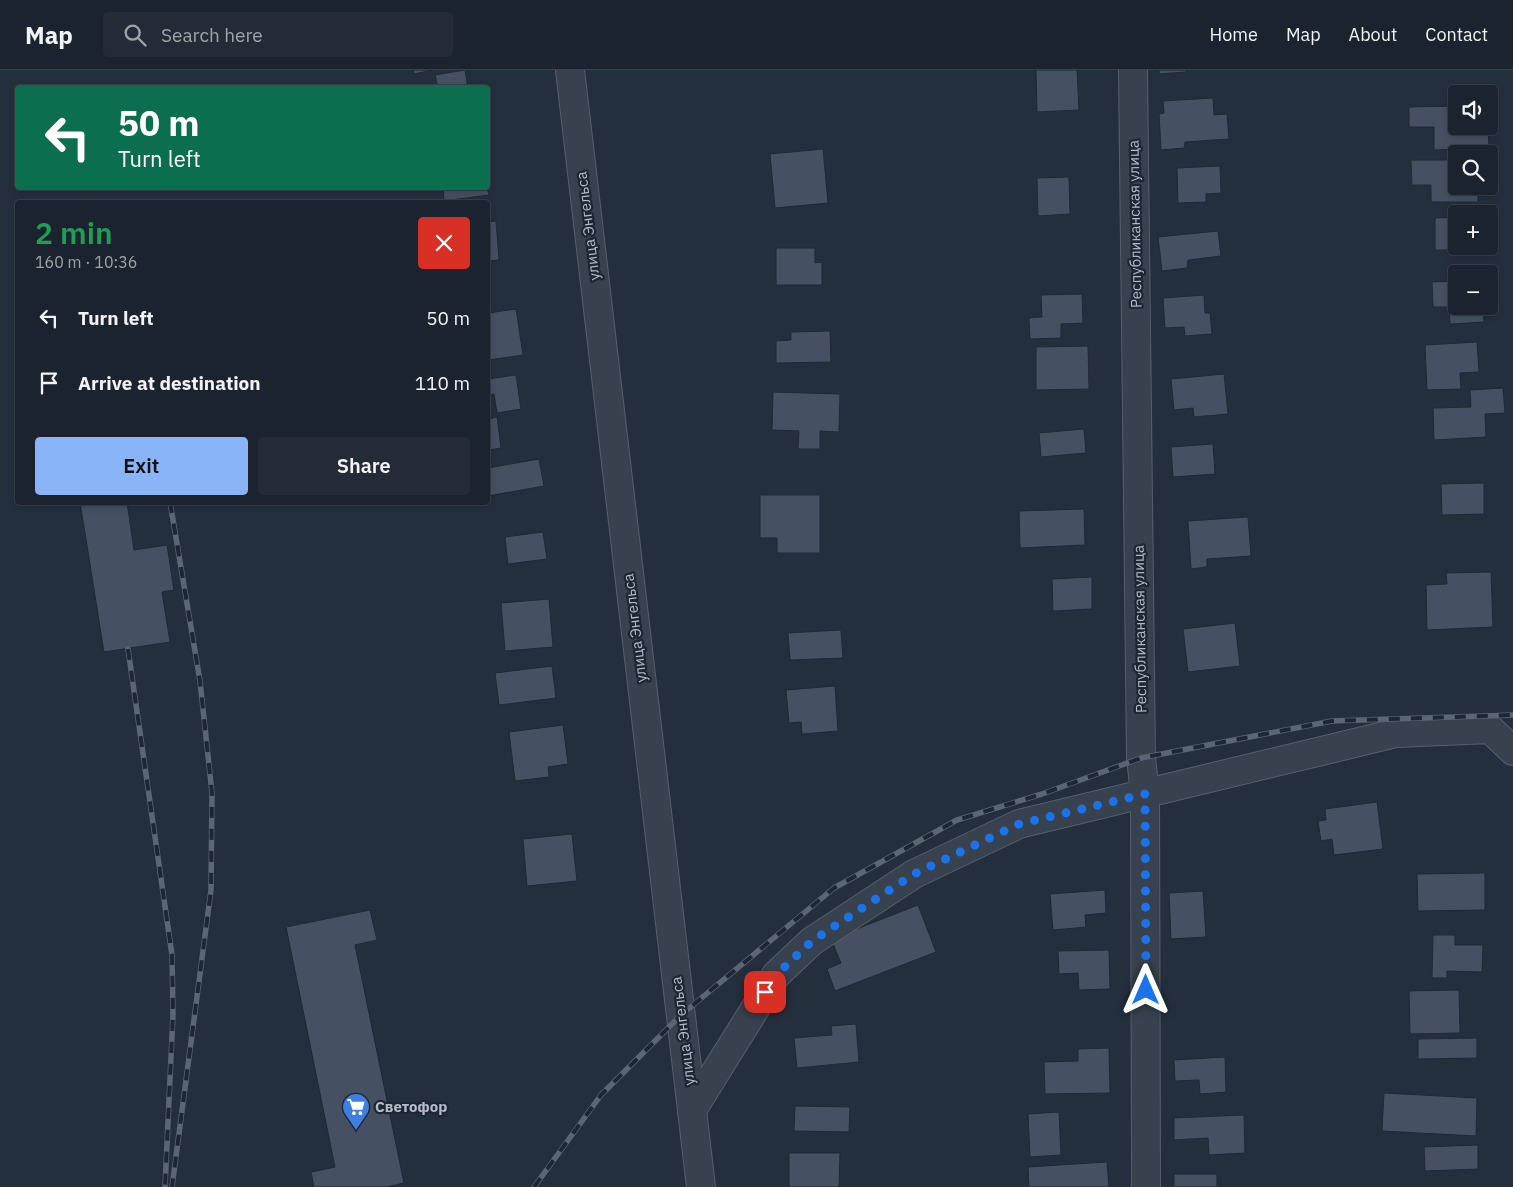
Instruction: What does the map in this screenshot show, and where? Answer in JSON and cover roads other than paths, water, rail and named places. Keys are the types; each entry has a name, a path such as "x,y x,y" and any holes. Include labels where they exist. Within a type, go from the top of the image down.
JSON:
{"street":[{"name":"улица Энгельса","path":"570,70 701,1187"},
{"name":"Республиканская улица","path":"1133,70 1142,758 1145,794 1146,1187"},
{"path":"692,1110 776,975 812,941 914,874 1019,824 1396,733 1490,728 1513,751"}],"railway":[{"path":"171,505 200,681 212,793 211,890 172,1187"},
{"path":"128,649 172,955 173,1014 165,1187"},
{"path":"534,1187 601,1095 681,1015 834,888 957,820 1042,794 1141,758 1332,721 1513,715"}],"place":[{"name":"Светофор","path":"356,1131"}]}
